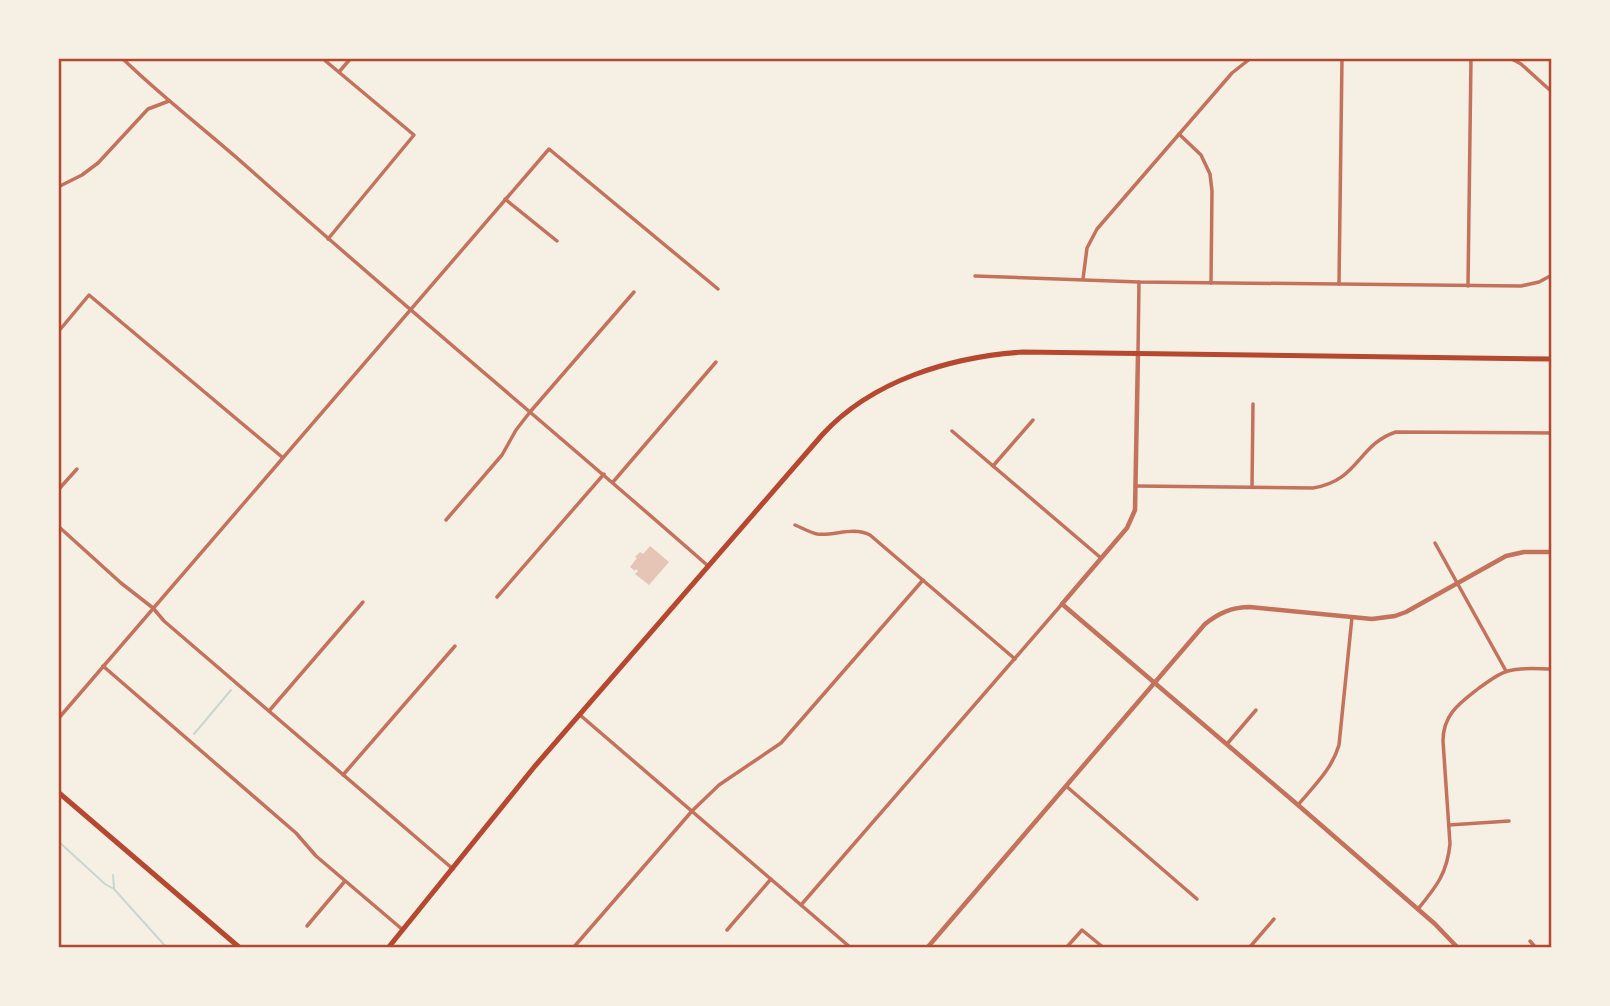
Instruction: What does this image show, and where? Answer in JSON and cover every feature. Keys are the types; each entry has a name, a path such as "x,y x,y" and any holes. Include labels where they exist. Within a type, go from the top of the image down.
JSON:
{"main road":[{"path":"388,948 516,790 830,426 852,407 883,389 938,367 980,357 1036,352 1552,359"},
{"path":"58,792 240,948"}],"street":[{"path":"122,58 709,567"},
{"path":"322,58 414,135 328,239"},
{"path":"339,72 351,58"},
{"path":"1083,279 1087,248 1097,229 1232,73 1251,58"},
{"path":"1339,284 1342,58"},
{"path":"1468,286 1471,58"},
{"path":"1510,58 1521,64 1552,92"},
{"path":"58,187 82,176 98,163 148,109 169,101"},
{"path":"1179,134 1201,155 1210,174 1211,283"},
{"path":"58,719 550,149 718,289"},
{"path":"505,199 557,241"},
{"path":"975,276 1139,282 1468,286 1530,285 1552,275"},
{"path":"801,905 1015,659 1132,519 1136,486 1139,282"},
{"path":"446,520 502,455 530,412 634,292"},
{"path":"58,332 89,295 282,457"},
{"path":"613,482 716,362"},
{"path":"1252,487 1253,404"},
{"path":"993,466 1033,420"},
{"path":"952,431 1101,558"},
{"path":"1136,486 1313,488 1332,484 1349,472 1379,439 1396,432 1552,433"},
{"path":"58,491 76,469"},
{"path":"497,597 604,474"},
{"path":"795,525 822,534 850,530 870,535 1015,659"},
{"path":"58,526 153,608 164,621 453,869"},
{"path":"1435,543 1506,671"},
{"path":"927,948 1154,682 1213,618 1231,609 1250,607 1372,619 1395,616 1506,556 1524,552 1552,552 1552,546"},
{"path":"573,948 692,811 719,785 781,743 923,580"},
{"path":"269,711 363,602"},
{"path":"1062,604 1418,909 1458,948"},
{"path":"1298,805 1327,771 1339,745 1352,617"},
{"path":"343,775 455,646"},
{"path":"103,666 296,833 316,856 402,930"},
{"path":"1418,909 1436,888 1446,867 1450,845 1443,741 1447,719 1458,704 1506,671 1552,669"},
{"path":"1227,744 1256,710"},
{"path":"580,715 845,946 851,948"},
{"path":"1066,786 1197,899"},
{"path":"1449,825 1509,821"},
{"path":"727,930 771,879"},
{"path":"307,926 345,881"},
{"path":"1249,948 1274,919"},
{"path":"1066,948 1082,930 1104,948"},
{"path":"1530,941 1536,948"}],"building":[{"path":"650,546 669,562 649,585 635,574 638,571 636,569 635,571 630,567 637,558 635,557 640,552 643,554"}],"waterway":[{"path":"194,734 231,690"},
{"path":"58,841 114,889 167,948"},
{"path":"113,875 114,888"}]}
